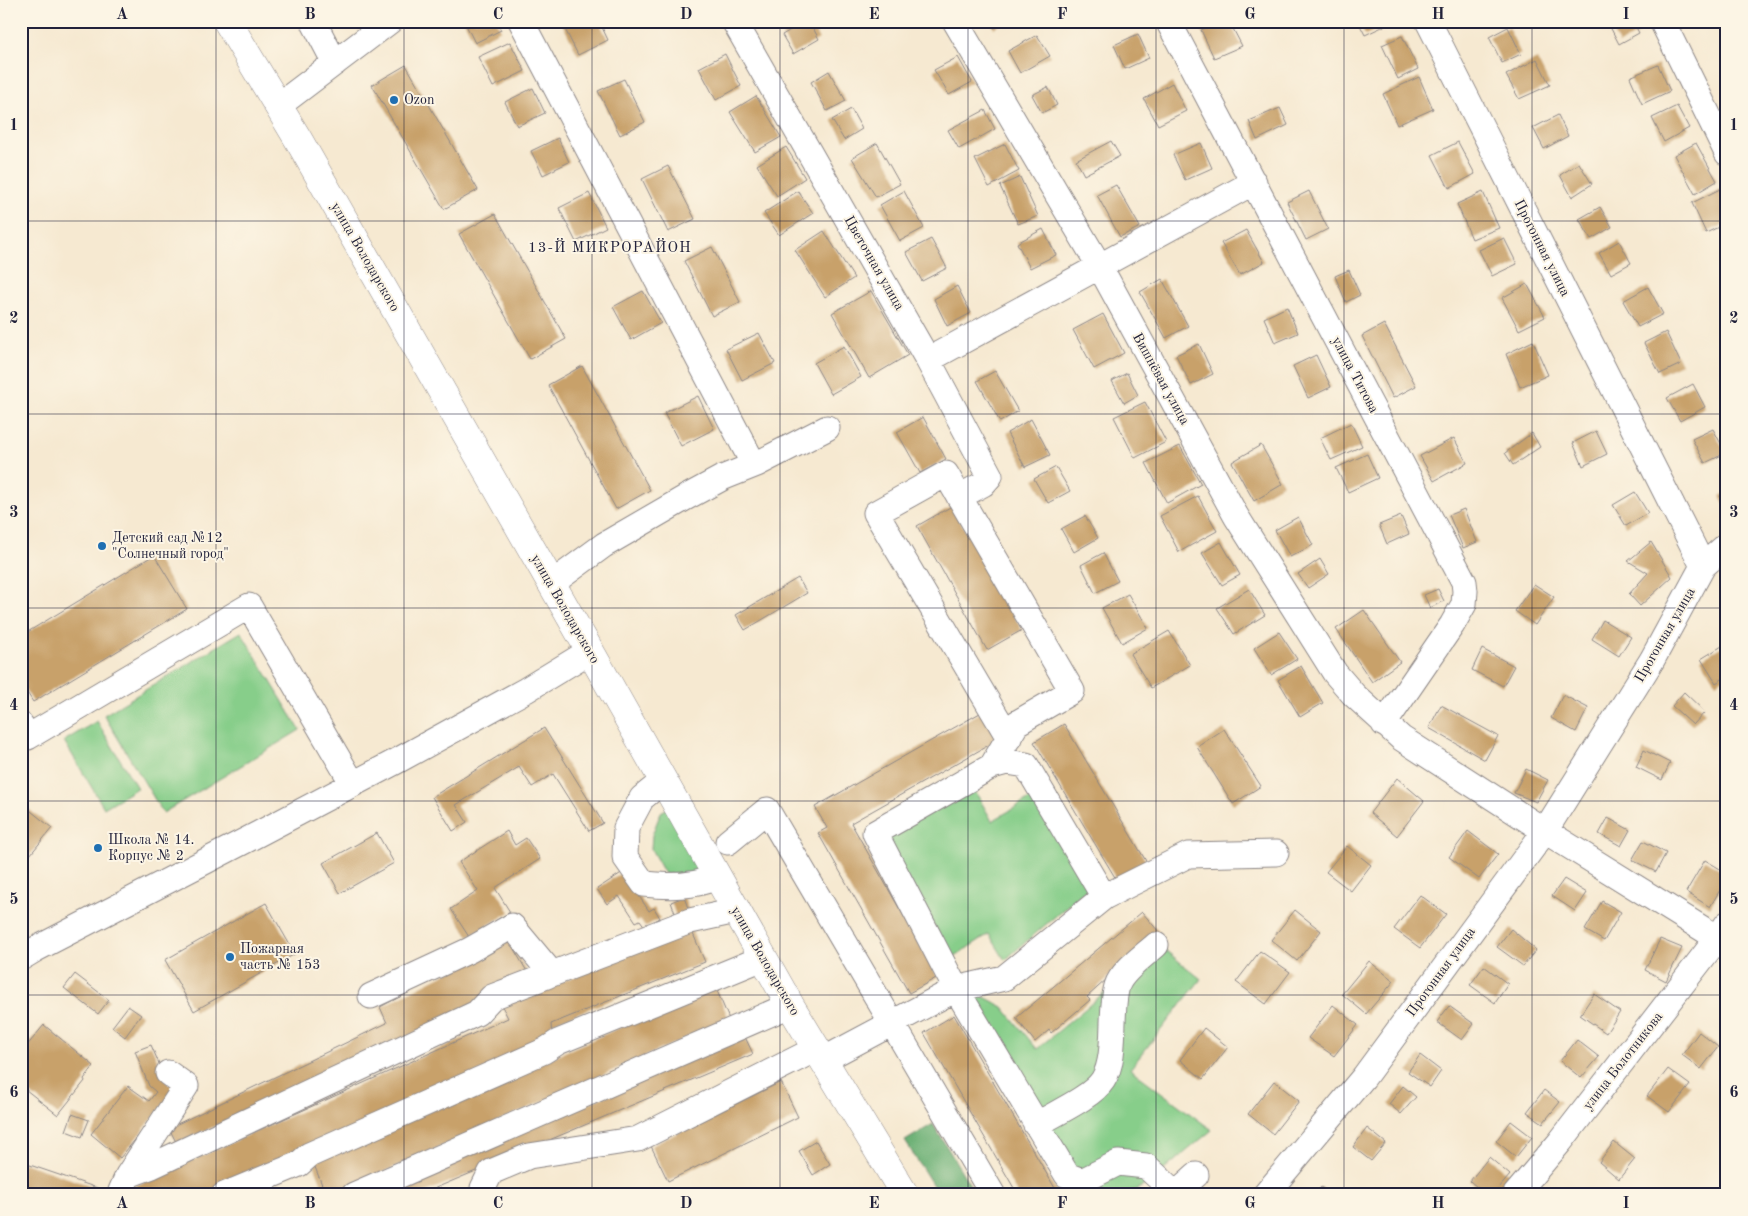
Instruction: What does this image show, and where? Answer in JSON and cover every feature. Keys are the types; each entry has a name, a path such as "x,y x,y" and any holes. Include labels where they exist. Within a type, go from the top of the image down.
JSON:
{"main road":[{"name":"улица Володарского","path":"227,21 278,106 590,651 790,1005 905,1195"}],"street":[{"path":"313,21 335,63"},
{"path":"278,106 390,21"},
{"path":"521,21 754,465"},
{"name":"Цветочная улица","path":"734,21 928,360 990,476 983,484 959,496"},
{"name":"Вишнёвая улица","path":"955,21 1100,267 1236,516 1334,673 1354,695 1401,738 1545,831 1724,935"},
{"name":"улица Титова","path":"1168,21 1464,582 1464,604 1452,626 1384,724"},
{"name":"Прогонная улица","path":"1265,1195 1364,1077 1545,831 1652,660 1703,566 1428,21"},
{"path":"1662,21 1727,153"},
{"path":"928,360 1254,182"},
{"path":"551,584 604,545 685,498 722,478 754,465 827,428"},
{"path":"992,766 1009,738 1018,723 1072,691 946,474 876,513 1009,738"},
{"path":"1703,566 1727,545"},
{"path":"21,725 28,737 249,606 353,784"},
{"path":"21,958 353,784 526,690 590,651"},
{"path":"1104,898 1026,765 1007,762 992,766 875,833 956,989 1067,1175 1082,1181 1118,1163 1146,1166 1177,1194 1196,1175"},
{"path":"663,781 642,798 626,828 626,857 644,884 672,887 704,882 717,876"},
{"path":"728,842 768,810 993,1195"},
{"path":"483,1195 483,1188 491,1172 529,1156 638,1139 891,1023 956,989 1004,978 1104,898 1188,855 1276,853"},
{"path":"125,1185 152,1166 477,1012 492,997 690,921 736,911"},
{"path":"371,996 470,950 512,926 552,974"},
{"name":"улица Болотникова","path":"1515,1195 1560,1142 1724,935"},
{"path":"1036,1124 1088,1094 1103,1081 1109,1065 1117,985 1129,969 1156,945"},
{"path":"224,1195 299,1164 308,1155 544,1051 558,1042 763,958"},
{"path":"354,1195 790,1005"},
{"path":"125,1185 186,1086 168,1072"}],"green space":[{"path":"241,632 300,730 163,813 104,715"},
{"path":"97,721 137,788 104,808 64,741"},
{"path":"971,784 992,821 1035,796 1089,887 1005,960 989,934 952,958 882,834"},
{"path":"668,808 707,874 665,874 651,849 652,835 661,812"},
{"path":"1160,946 1201,979 1130,1069 1212,1130 1147,1184 1126,1195 1103,1195 1100,1188 1088,1193 968,998 977,993 1003,1007 1037,1049"},
{"path":"933,1124 976,1195 939,1195 905,1141"}],"building":[{"path":"464,21 496,21 501,30 475,43"},
{"path":"561,21 599,21 608,40 578,55"},
{"path":"809,21 819,39 793,54 782,35"},
{"path":"990,21 1007,21 994,28"},
{"path":"1220,21 1229,21 1242,46 1214,58 1201,30"},
{"path":"1358,21 1395,21 1365,35"},
{"path":"1607,21 1633,21 1639,33 1619,44"},
{"path":"1508,27 1521,54 1502,63 1489,37"},
{"path":"1138,34 1149,58 1125,69 1114,45"},
{"path":"1037,35 1050,56 1020,73 1008,51"},
{"path":"1402,36 1418,69 1398,79 1382,45"},
{"path":"510,42 525,71 493,87 478,57"},
{"path":"725,54 741,86 716,100 699,68"},
{"path":"958,57 972,82 949,95 934,70"},
{"path":"1537,59 1550,85 1519,99 1506,75"},
{"path":"406,65 478,190 444,209 372,85"},
{"path":"1658,65 1670,91 1642,104 1630,77"},
{"path":"829,71 846,101 827,111 811,82"},
{"path":"1419,77 1433,109 1397,125 1383,94"},
{"path":"624,79 645,122 620,135 598,91"},
{"path":"1172,83 1186,111 1158,125 1144,99"},
{"path":"1048,87 1057,105 1042,113 1032,95"},
{"path":"533,88 545,113 517,126 505,102"},
{"path":"756,96 781,137 755,152 730,112"},
{"path":"1677,106 1689,128 1664,142 1652,118"},
{"path":"1280,108 1288,125 1257,140 1249,121"},
{"path":"851,109 862,129 844,140 832,120"},
{"path":"985,110 995,129 959,149 948,130"},
{"path":"1558,115 1568,136 1544,149 1533,128"},
{"path":"558,138 569,162 543,175 531,151"},
{"path":"1111,141 1120,156 1084,175 1076,160"},
{"path":"1458,142 1475,174 1449,188 1432,155"},
{"path":"877,143 900,184 876,197 852,158"},
{"path":"1201,143 1212,168 1185,180 1173,155"},
{"path":"1696,143 1717,181 1695,194 1674,155"},
{"path":"1005,144 1019,171 989,187 975,159"},
{"path":"786,147 805,178 777,196 757,165"},
{"path":"1579,163 1592,184 1572,197 1560,175"},
{"path":"668,166 695,219 668,232 642,179"},
{"path":"1020,177 1038,216 1018,224 1000,186"},
{"path":"1116,185 1140,227 1120,237 1097,195"},
{"path":"1722,188 1727,199 1727,223 1706,233 1692,203"},
{"path":"798,191 813,213 779,235 764,213"},
{"path":"904,191 924,228 900,241 880,205"},
{"path":"1309,191 1328,229 1306,240 1287,202"},
{"path":"1483,192 1499,228 1472,239 1457,204"},
{"path":"589,193 606,227 576,242 559,208"},
{"path":"1600,207 1612,227 1591,239 1579,219"},
{"path":"495,214 566,339 530,359 459,234"},
{"path":"1043,229 1056,255 1030,268 1017,243"},
{"path":"1246,230 1264,262 1240,275 1221,243"},
{"path":"824,231 854,278 825,297 795,250"},
{"path":"1504,238 1517,264 1492,276 1479,250"},
{"path":"931,239 947,268 922,281 906,252"},
{"path":"1619,241 1631,263 1611,274 1599,253"},
{"path":"712,247 740,302 712,316 684,261"},
{"path":"1349,270 1360,295 1346,302 1335,276"},
{"path":"1162,279 1188,326 1166,338 1140,292"},
{"path":"1527,284 1545,317 1519,330 1502,298"},
{"path":"957,286 971,313 947,326 934,299"},
{"path":"1648,287 1663,314 1638,327 1623,301"},
{"path":"643,291 661,323 631,340 613,307"},
{"path":"871,291 908,355 869,378 832,313"},
{"path":"1287,307 1298,333 1275,343 1264,318"},
{"path":"1103,314 1124,353 1094,369 1073,330"},
{"path":"1384,324 1416,386 1393,398 1362,336"},
{"path":"1666,332 1681,364 1660,374 1644,343"},
{"path":"759,333 775,363 742,380 726,349"},
{"path":"1533,341 1548,375 1520,387 1506,354"},
{"path":"1199,344 1213,374 1191,385 1176,355"},
{"path":"844,346 861,377 831,394 814,363"},
{"path":"1316,355 1331,387 1308,398 1293,366"},
{"path":"582,366 650,490 616,509 548,385"},
{"path":"995,371 1018,411 1000,422 977,381"},
{"path":"1127,373 1138,395 1124,403 1112,381"},
{"path":"1693,384 1705,407 1680,421 1667,398"},
{"path":"698,396 714,429 681,446 664,413"},
{"path":"1145,402 1166,442 1135,458 1114,417"},
{"path":"923,417 946,459 920,473 897,432"},
{"path":"1031,419 1050,455 1025,467 1007,433"},
{"path":"1351,423 1362,446 1331,460 1320,438"},
{"path":"1713,429 1726,453 1705,463 1692,439"},
{"path":"1596,431 1607,454 1583,466 1573,443"},
{"path":"1532,433 1540,447 1513,465 1505,453"},
{"path":"1454,438 1467,463 1434,481 1420,456"},
{"path":"1261,445 1283,484 1254,501 1232,462"},
{"path":"1180,446 1201,484 1167,503 1146,463"},
{"path":"1367,454 1378,478 1348,492 1336,468"},
{"path":"1056,467 1070,491 1048,503 1034,479"},
{"path":"1635,492 1648,513 1626,526 1613,505"},
{"path":"1727,492 1727,508 1720,496"},
{"path":"1198,496 1217,531 1179,552 1160,516"},
{"path":"952,506 1022,630 987,650 917,526"},
{"path":"1464,509 1477,542 1463,548 1449,515"},
{"path":"1085,516 1098,538 1074,552 1061,529"},
{"path":"1401,516 1409,534 1387,544 1379,525"},
{"path":"1298,517 1313,545 1290,557 1275,530"},
{"path":"1221,542 1240,575 1222,585 1202,553"},
{"path":"1651,542 1672,577 1640,606 1629,594 1648,573 1628,561"},
{"path":"1103,553 1118,581 1095,593 1081,565"},
{"path":"154,555 187,609 33,702 21,683 21,636"},
{"path":"1320,559 1329,574 1308,588 1298,574"},
{"path":"798,578 807,593 745,630 736,615"},
{"path":"1534,584 1554,597 1535,625 1515,611"},
{"path":"1249,589 1265,615 1234,634 1217,608"},
{"path":"1438,589 1444,601 1430,608 1424,595"},
{"path":"1128,594 1148,628 1122,643 1102,608"},
{"path":"1364,610 1400,662 1372,682 1336,629"},
{"path":"1603,620 1631,637 1619,656 1592,639"},
{"path":"1169,631 1190,665 1151,688 1130,654"},
{"path":"1279,632 1297,659 1271,675 1254,648"},
{"path":"1727,643 1727,676 1716,683 1701,659"},
{"path":"1482,649 1514,666 1503,686 1472,670"},
{"path":"1301,666 1323,703 1300,717 1278,680"},
{"path":"1684,692 1705,712 1693,725 1672,706"},
{"path":"1563,695 1588,708 1576,732 1551,718"},
{"path":"1441,705 1498,736 1485,760 1429,728"},
{"path":"987,709 1003,737 851,823 938,977 909,993 818,833 827,828 815,807"},
{"path":"1064,724 1149,866 1119,884 1034,742"},
{"path":"544,728 603,823 589,831 553,774 532,787 519,767 456,805 467,822 453,831 432,797"},
{"path":"1224,729 1261,786 1233,804 1197,747"},
{"path":"1644,750 1670,763 1662,780 1636,767"},
{"path":"1526,769 1548,780 1536,802 1514,793"},
{"path":"1397,778 1424,801 1397,836 1370,813"},
{"path":"21,803 52,828 21,866"},
{"path":"1608,818 1630,830 1621,846 1599,834"},
{"path":"507,831 515,845 526,838 540,859 495,888 510,912 469,937 451,909 478,891 459,862"},
{"path":"1468,831 1498,854 1479,879 1449,857"},
{"path":"377,833 394,863 340,893 323,863"},
{"path":"1643,841 1666,853 1656,872 1632,860"},
{"path":"1347,846 1371,865 1351,891 1326,872"},
{"path":"1705,860 1727,873 1727,878 1710,907 1686,892"},
{"path":"635,864 633,887 649,911 654,908 660,918 645,927 640,920 636,922 619,896 607,904 597,889"},
{"path":"1564,879 1587,893 1575,911 1552,896"},
{"path":"1420,895 1446,914 1420,948 1394,929"},
{"path":"684,897 689,911 676,916 671,902"},
{"path":"1602,901 1621,912 1604,941 1585,930"},
{"name":"Пожарная часть № 153","path":"266,903 295,954 194,1011 165,960"},
{"path":"1295,910 1321,931 1297,961 1271,940"},
{"path":"1142,912 1159,932 1087,997 1090,1000 1051,1033 1049,1030 1035,1042 1016,1018"},
{"path":"691,929 705,962 551,1024 552,1039 296,1156 204,1195 139,1195 135,1186 508,1018 502,1006"},
{"path":"1511,929 1536,950 1523,966 1497,947"},
{"path":"1660,939 1682,948 1666,981 1645,970"},
{"path":"509,941 528,973 468,1008 177,1144 169,1128 387,1023 380,1007"},
{"path":"1260,951 1290,972 1266,1004 1236,982"},
{"path":"1369,961 1394,981 1366,1014 1342,994"},
{"path":"1484,966 1508,984 1495,1003 1470,985"},
{"path":"75,974 109,1000 98,1014 64,988"},
{"path":"715,986 729,1019 332,1195 326,1195 313,1162"},
{"path":"1727,992 1727,1007 1720,1004"},
{"path":"1594,994 1620,1012 1606,1033 1580,1015"},
{"path":"1333,1005 1358,1025 1334,1056 1308,1038"},
{"path":"128,1006 141,1015 125,1037 112,1027"},
{"path":"1449,1006 1474,1024 1462,1040 1437,1022"},
{"path":"954,1015 1059,1195 1018,1195 924,1033"},
{"path":"44,1025 94,1066 84,1079 85,1081 58,1115 21,1086 21,1053"},
{"path":"1204,1028 1228,1047 1203,1079 1180,1060"},
{"path":"1699,1032 1718,1047 1701,1069 1682,1055"},
{"path":"745,1037 753,1054 419,1195 371,1195"},
{"path":"1577,1040 1599,1057 1581,1078 1560,1061"},
{"path":"151,1045 167,1082 177,1089 120,1158 91,1134 128,1086 149,1101 156,1092 149,1086 135,1051"},
{"path":"1420,1055 1441,1071 1430,1087 1408,1072"},
{"path":"1668,1069 1690,1085 1669,1112 1647,1096"},
{"path":"1274,1081 1299,1101 1273,1134 1248,1114"},
{"path":"781,1082 798,1117 668,1181 651,1146"},
{"path":"1403,1086 1416,1097 1401,1114 1389,1104"},
{"path":"1544,1090 1560,1102 1543,1123 1527,1112"},
{"path":"72,1114 89,1120 82,1137 66,1131"},
{"path":"1511,1121 1532,1137 1516,1157 1496,1141"},
{"path":"1367,1128 1386,1143 1371,1161 1353,1147"},
{"path":"816,1141 830,1164 813,1175 799,1151"},
{"path":"1614,1142 1635,1159 1619,1179 1599,1162"},
{"path":"1489,1157 1510,1175 1493,1195 1486,1195 1470,1181"},
{"path":"21,1162 115,1194 43,1195 21,1187"},
{"path":"1321,1187 1331,1195 1314,1195"}],"place":[{"name":"Ozon","path":"394,100"},
{"name":"Детский сад №12 \"Солнечный город\"","path":"102,546"},
{"name":"Школа № 14. Корпус № 2","path":"98,848"},
{"name":"Пожарная часть № 153","path":"230,957"}],"district":[{"name":"13-Й МИКРОРАЙОН","path":"610,248"}]}
